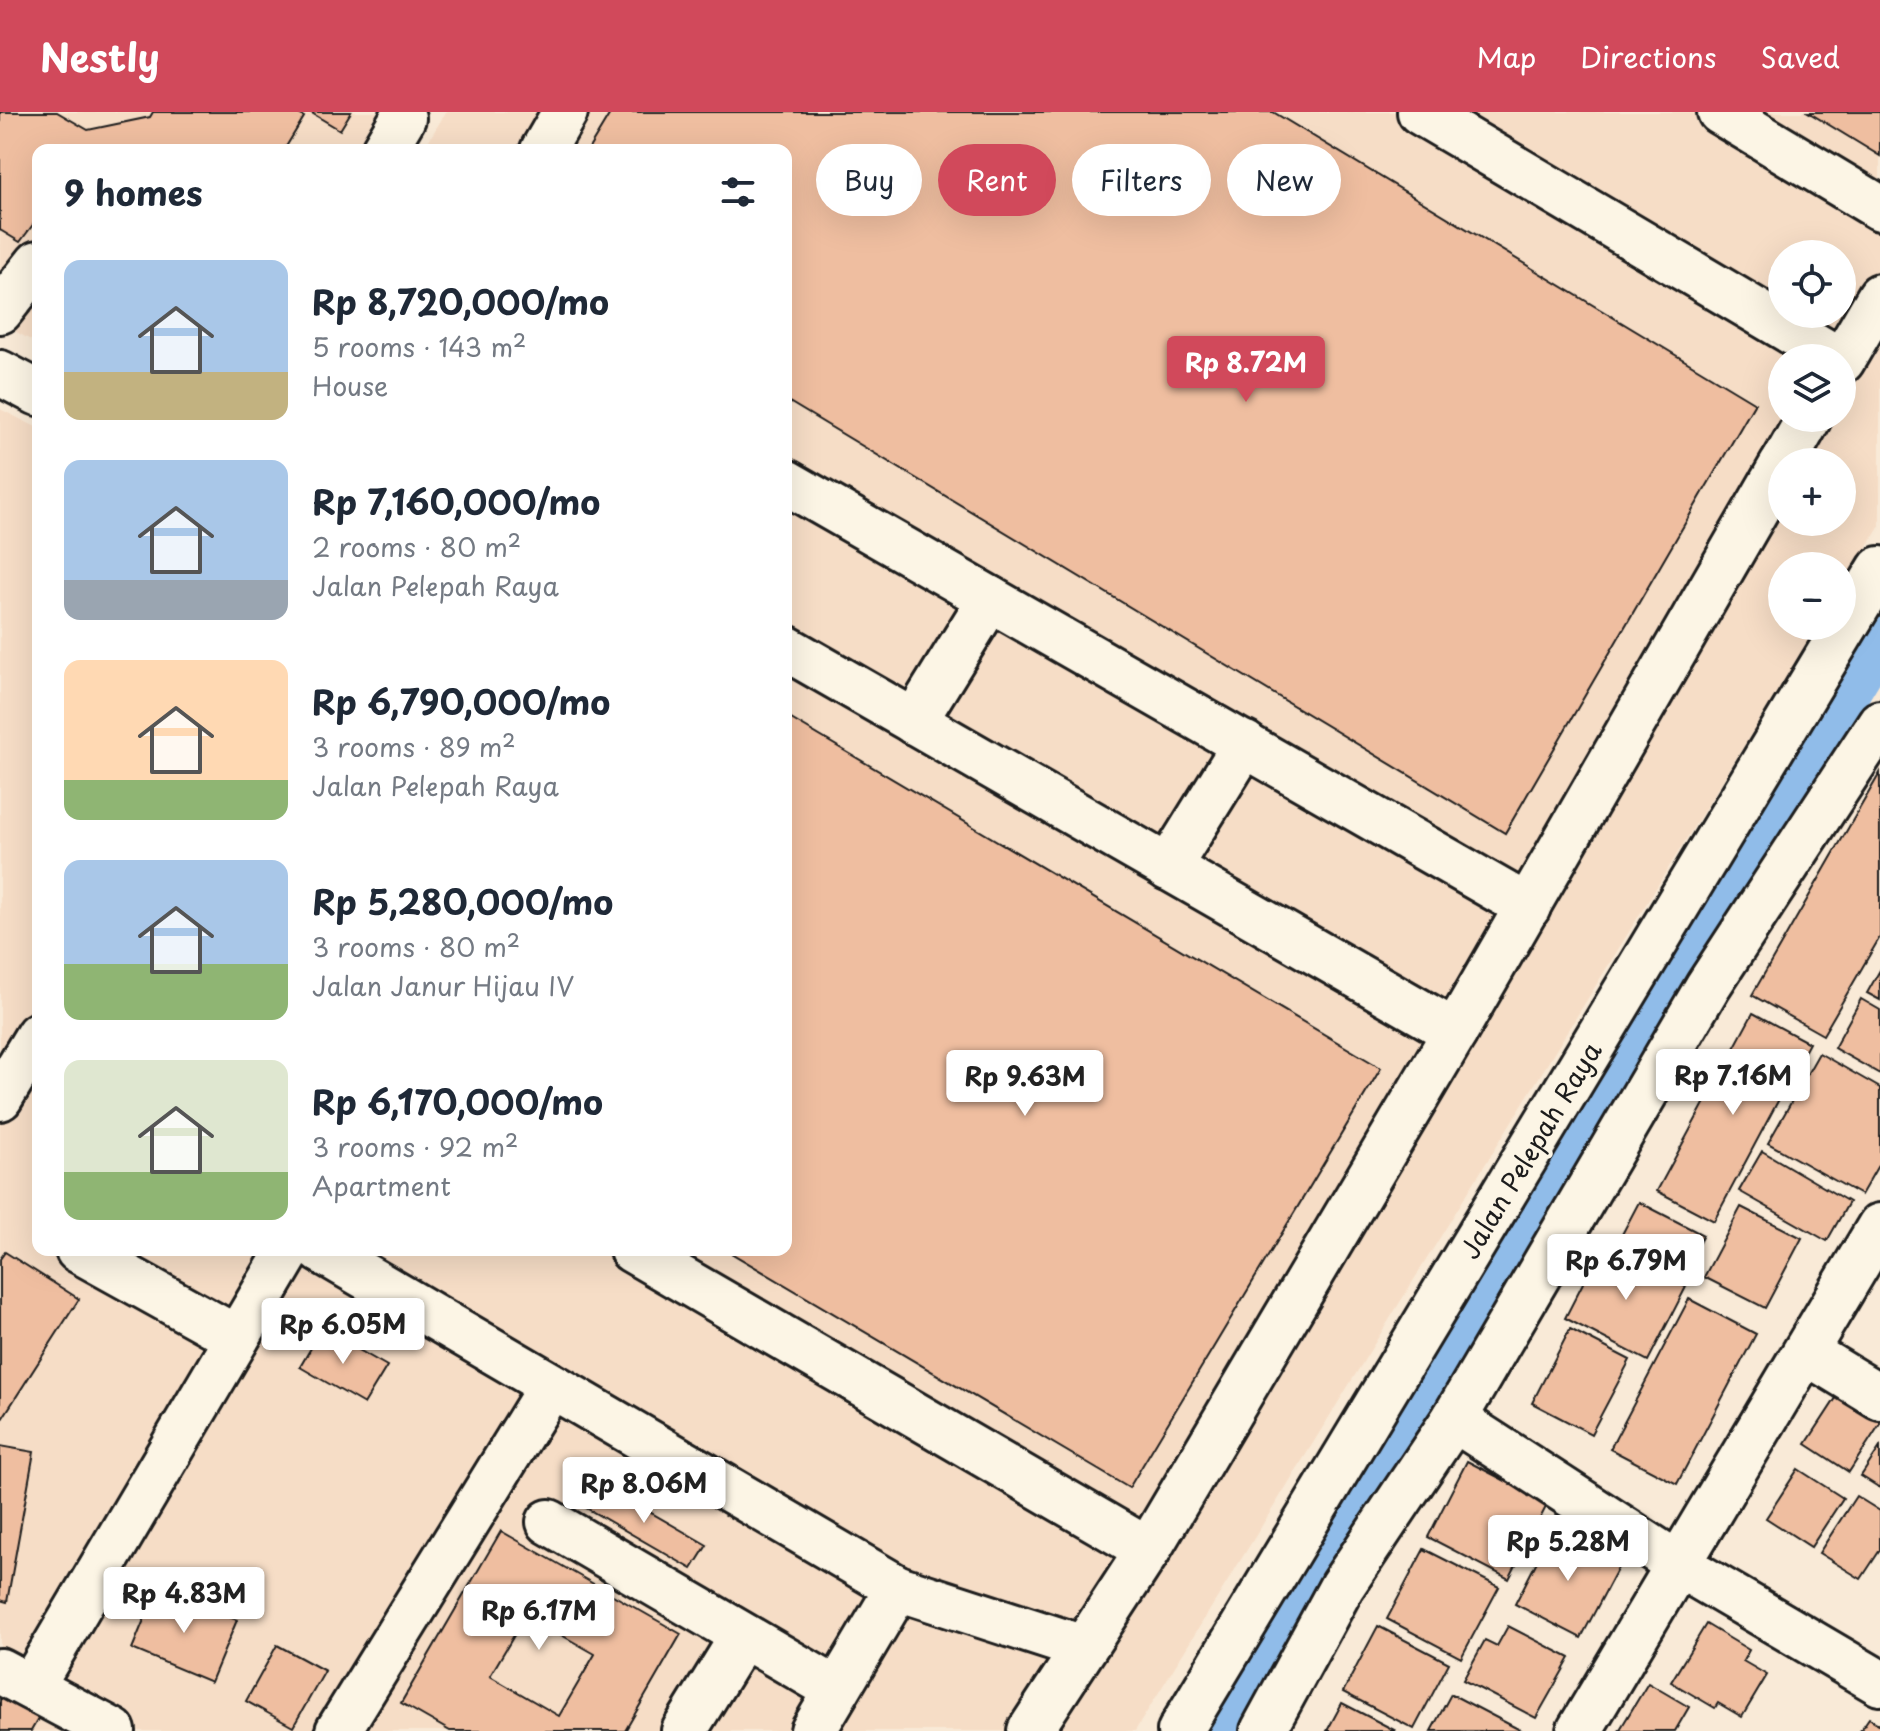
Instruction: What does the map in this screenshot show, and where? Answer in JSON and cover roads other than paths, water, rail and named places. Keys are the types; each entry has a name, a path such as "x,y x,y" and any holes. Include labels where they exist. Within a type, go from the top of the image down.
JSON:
{"street":[{"path":"546,144 565,112"},
{"path":"1420,112 1812,344"},
{"path":"1720,112 1880,208"},
{"path":"0,311 32,271"},
{"path":"1852,344 1880,296"},
{"path":"0,373 32,390"},
{"path":"792,485 1528,907"},
{"path":"1030,1731 1148,1550 1455,1032 1768,490"},
{"name":"Jalan Pelepah Raya","path":"1180,1731 1880,569"},
{"path":"914,722 990,599"},
{"path":"792,651 1455,1032"},
{"path":"1263,1731 1342,1586 1454,1419 1708,986 1880,723"},
{"path":"1168,868 1245,744"},
{"path":"0,1098 32,1045"},
{"path":"1579,1731 1880,1226"},
{"path":"89,1256 235,1337"},
{"path":"113,1731 16,1679 285,1256"},
{"path":"330,1256 898,1588 1083,1648"},
{"path":"642,1256 1148,1550"},
{"path":"1806,1352 1880,1397"},
{"path":"338,1731 551,1386"},
{"path":"1454,1419 1679,1565 1880,1683"},
{"path":"549,1522 837,1690"},
{"path":"813,1731 898,1588"},
{"path":"684,1731 742,1637"}],"waterway":[{"path":"1209,1731 1880,622"}]}
